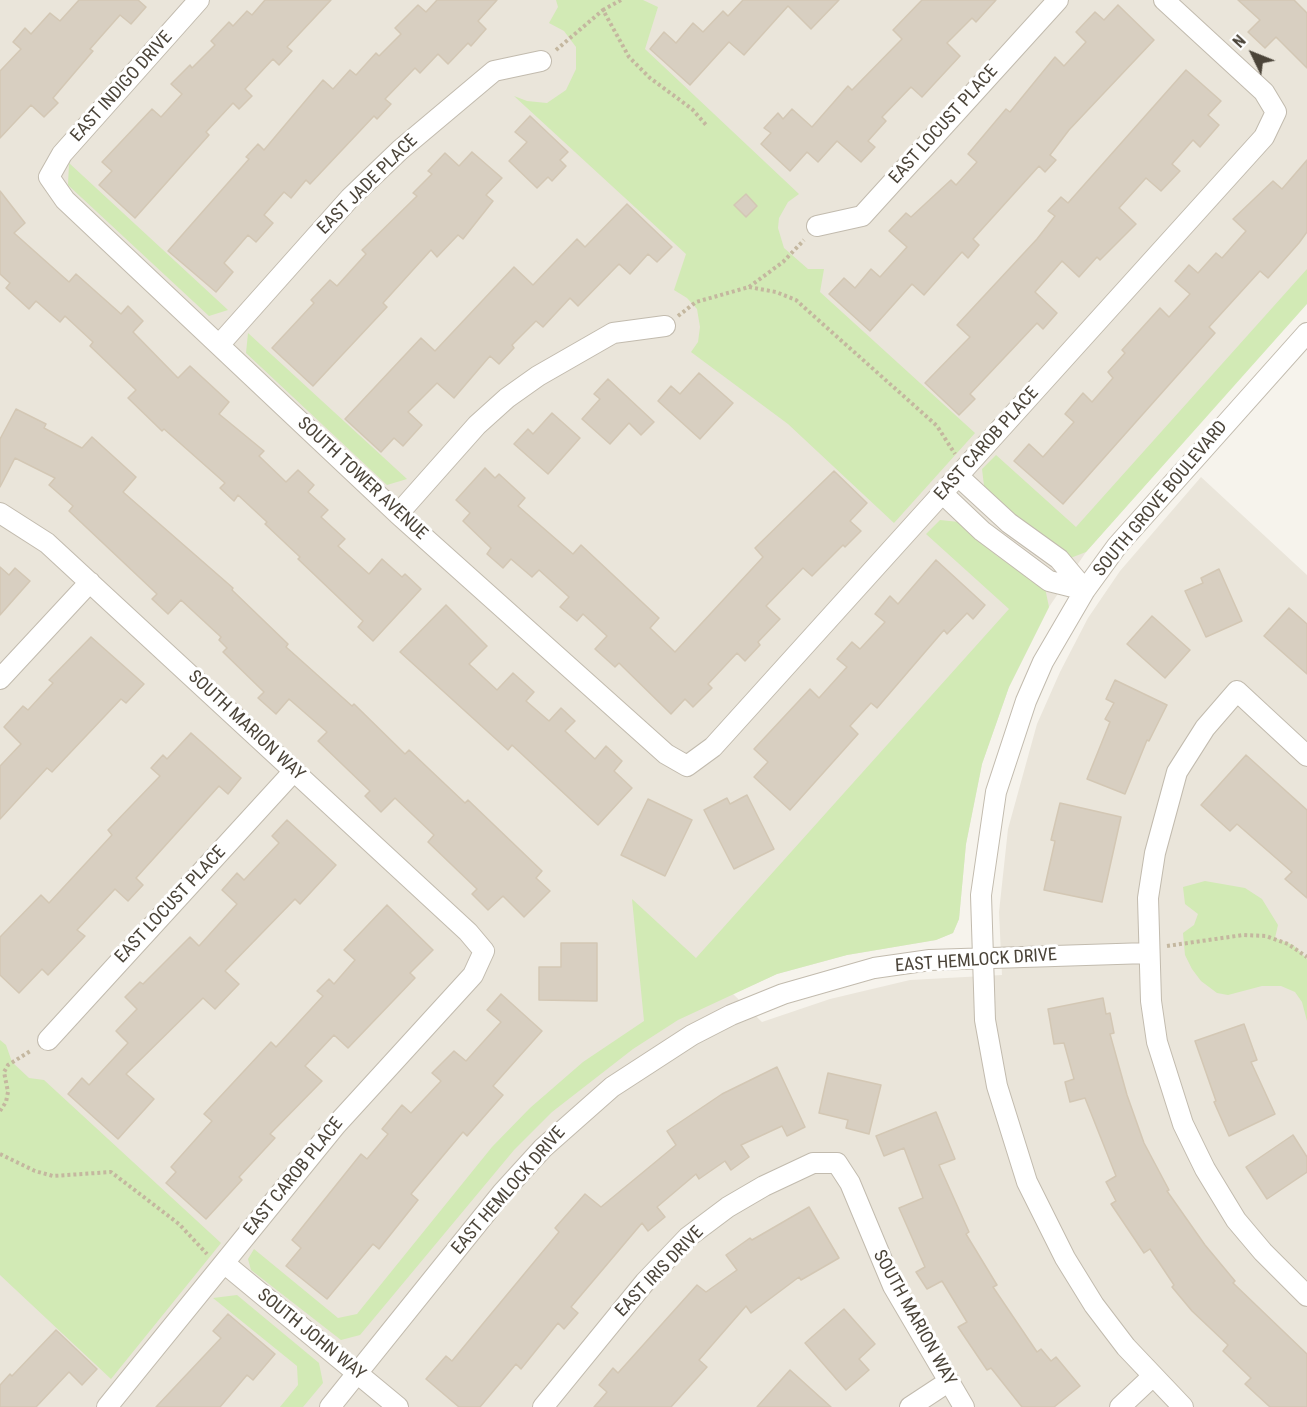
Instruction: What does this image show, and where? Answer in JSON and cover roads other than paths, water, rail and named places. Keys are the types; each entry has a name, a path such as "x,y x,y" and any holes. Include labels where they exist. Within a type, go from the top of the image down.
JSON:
{"street":[{"name":"EAST INDIGO DRIVE","path":"49,177 62,154 200,0"},
{"name":"EAST LOCUST PLACE","path":"817,226 862,216 1058,0"},
{"name":"EAST CAROB PLACE","path":"687,766 714,747 1264,136 1276,112 1264,92 1164,0"},
{"name":"EAST JADE PLACE","path":"219,345 350,198 400,150 494,71 541,61"},
{"name":"SOUTH TOWER AVENUE","path":"49,177 65,200 398,514 666,754 687,766"},
{"path":"398,514 477,425 507,398 538,376 613,333 665,326"},
{"name":"SOUTH GROVE BOULEVARD","path":"1183,1407 1153,1376 1094,1305 1065,1258 1027,1182 997,1086 985,1020 981,957 981,895 988,839 1008,749 1044,662 1085,591 1117,546 1150,507 1307,333"},
{"path":"961,473 1009,523 1059,560 1085,591"},
{"path":"942,494 982,531 1049,581 1085,591"},
{"name":"SOUTH MARION WAY","path":"0,513 47,543 468,932 484,951"},
{"path":"0,679 90,582"},
{"path":"1307,756 1237,691 1205,728 1177,772 1155,853 1148,898 1148,949 1157,1042 1183,1124 1205,1169 1236,1220 1263,1252 1307,1296"},
{"name":"EAST LOCUST PLACE","path":"48,1040 294,771"},
{"name":"EAST HEMLOCK DRIVE","path":"330,1407 502,1193 543,1148 588,1106 650,1060 730,1015 783,994 835,978 930,960 1148,949"},
{"name":"EAST CAROB PLACE","path":"107,1407 368,1087 473,975 484,951"},
{"name":"EAST IRIS DRIVE","path":"543,1407 645,1282 688,1237 728,1207 764,1186 813,1163 837,1163"},
{"name":"SOUTH MARION WAY","path":"837,1163 850,1183 893,1286 964,1407"},
{"name":"SOUTH JOHN WAY","path":"222,1265 398,1407"},
{"path":"1120,1407 1153,1376"},
{"path":"910,1407 948,1382"}]}
